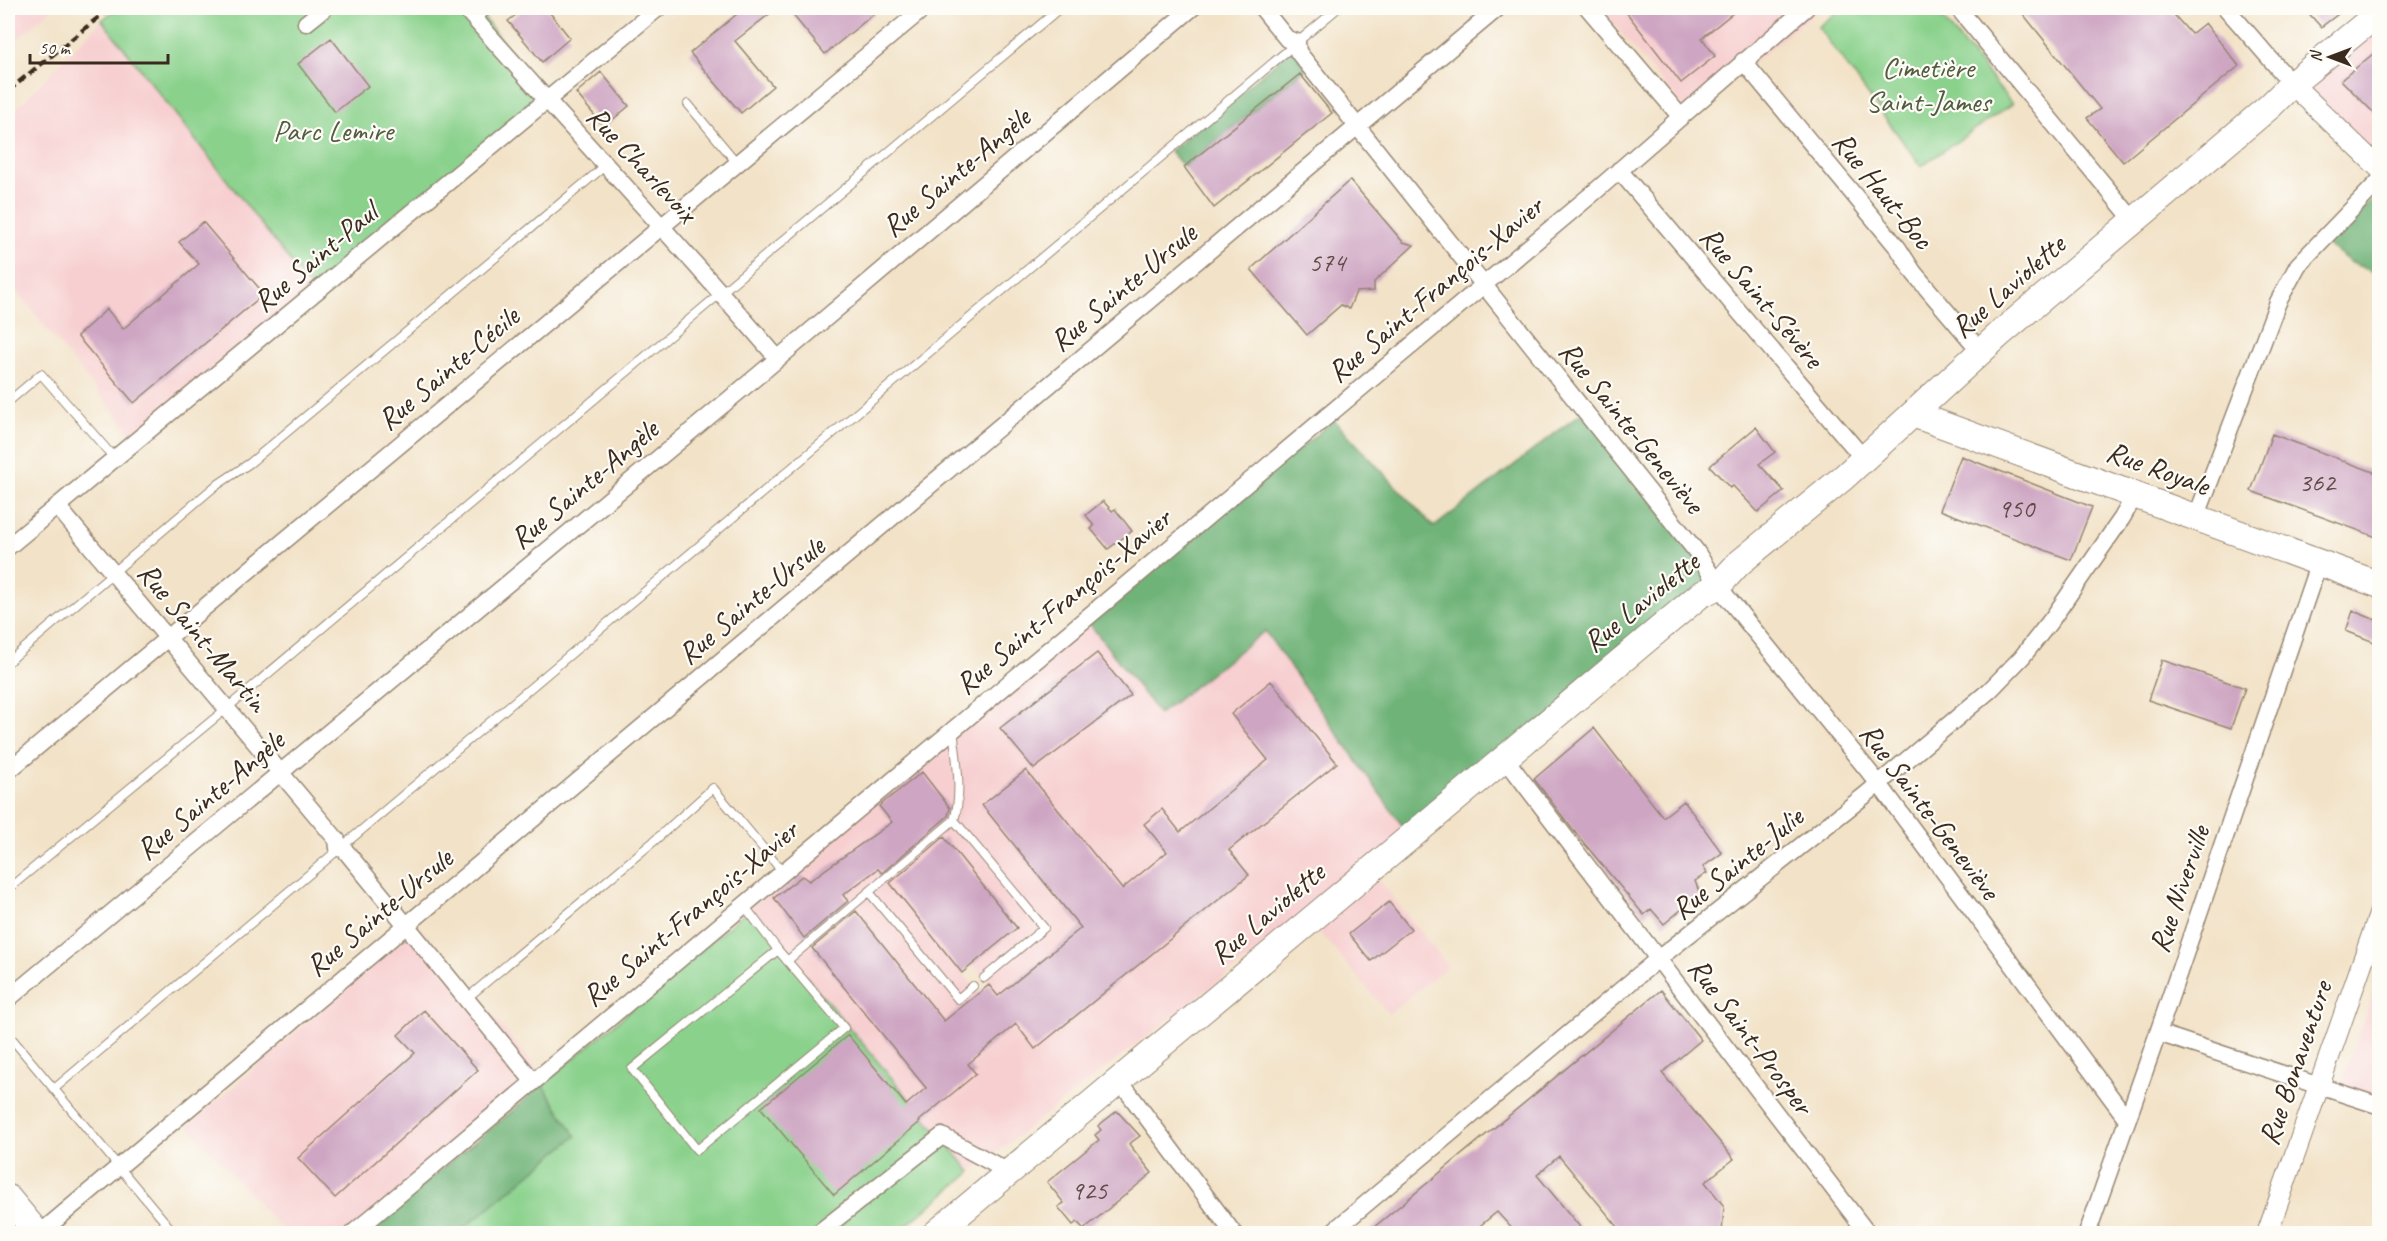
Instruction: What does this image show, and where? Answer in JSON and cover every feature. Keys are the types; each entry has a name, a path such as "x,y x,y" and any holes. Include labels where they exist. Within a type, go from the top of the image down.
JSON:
{"main road":[{"name":"Rue Laviolette","path":"935,1233 1504,757 1700,595 1718,585 1737,564 1864,459 1981,352 2379,12"},
{"name":"Rue Royale","path":"1912,414 2379,585"},
{"path":"8,1198 39,1233"}],"street":[{"path":"306,23 325,8"},
{"name":"Rue Saint-Paul","path":"8,547 658,8"},
{"name":"Rue Sainte-Cécile","path":"8,771 924,8"},
{"name":"Rue Sainte-Angèle","path":"8,999 778,358 1192,8"},
{"name":"Rue Sainte-Geneviève","path":"1262,8 1287,39 1297,42 1298,52 1696,551 1718,585 1879,784 2127,1119"},
{"name":"Rue Sainte-Ursule","path":"39,1233 1498,8"},
{"path":"1588,8 1680,116"},
{"name":"Rue Saint-François-Xavier","path":"352,1233 1619,170 1806,8"},
{"path":"1958,8 2134,220"},
{"path":"2226,8 2292,84 2379,169"},
{"name":"Rue Charlevoix","path":"470,14 778,358"},
{"name":"Rue Haut-Boc","path":"1743,61 1898,248 1914,273 1981,352"},
{"name":"Rue Saint-Sévère","path":"1619,170 1864,459"},
{"path":"2196,518 2288,280 2313,248 2379,180"},
{"name":"Rue Sainte-Julie","path":"1330,1233 1658,959 1879,784 1968,710 2022,657 2078,582 2122,518 2134,495"},
{"name":"Rue Saint-Martin","path":"57,506 281,771 337,840 338,848 344,849 533,1081"},
{"name":"Rue Niverville","path":"2087,1233 2319,562"},
{"name":"Rue Saint-Prosper","path":"1504,757 1868,1233"},
{"name":"Rue Bonaventure","path":"2267,1233 2379,912"},
{"path":"2158,1033 2379,1106"},
{"path":"1119,1080 1234,1233"},
{"path":"817,1233 942,1136 1009,1172"}],"lane":[{"path":"470,14 490,8"},
{"path":"8,889 227,708 1060,8"},
{"path":"54,1089 1338,8"},
{"path":"688,104 737,163"},
{"path":"8,662 214,487 250,463 606,165"},
{"path":"8,402 41,374 115,459"},
{"path":"787,961 954,820 958,769 953,728"},
{"path":"466,999 713,788 782,872"},
{"path":"954,820 1044,928 984,978"},
{"path":"869,892 958,999 973,986"},
{"path":"743,904 778,950 844,1028 697,1150 632,1069 778,950"},
{"path":"8,1034 175,1233"}],"shaded area":[{"path":"8,8 53,8 8,47"},
{"path":"1600,8 1821,8 1689,114"},
{"path":"102,20 314,292 135,438 8,281 8,117"},
{"path":"2379,21 2379,155 2299,82"},
{"path":"1089,623 1159,714 1265,631 1409,835 971,1172 749,909","holes":["1271,681 1337,763 1229,850 1249,876 1036,1048 1016,1024 968,1064 976,1074 938,1104 811,945 855,910 944,1021 979,993 890,882 945,838 1017,928 973,964 998,996 1081,928 982,805 1026,770 1122,889 1167,852 1144,824 1162,810 1180,832 1268,760 1231,714"]},
{"path":"1371,870 1448,966 1389,1014 1309,920"},
{"path":"418,926 544,1077 348,1233 285,1233 188,1126"},
{"path":"2379,977 2379,1098 2340,1086"}],"green space":[{"name":"Parc Lemire","path":"117,8 307,8 315,17 325,8 476,8 544,94 314,292 102,20"},
{"name":"Cimetière Saint-James","path":"1842,8 1934,8 2012,104 1921,166 1818,27"},
{"path":"1298,44 1313,63 1184,167 1170,151"},
{"path":"2379,197 2379,274 2352,263 2326,244 2369,203"},
{"path":"1584,411 1718,586 1406,831 1265,631 1159,714 1089,623 1334,420 1434,527"},
{"path":"749,909 971,1172 897,1233 363,1234 517,1107"},
{"path":"542,1084 576,1136 458,1233 363,1234 517,1107"}],"building":[{"path":"525,8 546,8 570,38 542,62 508,21"},
{"path":"732,8 777,8 735,41 773,86 741,113 690,53 737,14"},
{"path":"787,8 881,8 825,54"},
{"path":"1623,8 1739,8 1702,38 1715,56 1681,83"},
{"path":"2031,8 2168,8 2191,34 2205,23 2239,66 2123,162 2087,118 2100,109 2023,14"},
{"path":"2304,8 2346,8 2321,27"},
{"path":"331,38 368,86 335,112 298,64"},
{"path":"2379,49 2379,118 2341,80"},
{"path":"601,72 629,106 604,127 576,93"},
{"path":"1300,74 1332,113 1214,208 1184,167"},
{"path":"1350,180 1403,242 1414,245 1374,282 1374,291 1356,292 1349,309 1341,305 1307,335 1251,269"},
{"path":"203,222 264,294 134,403 77,336 107,309 123,329 199,264 179,242"},
{"path":"1756,427 1775,452 1759,464 1784,491 1758,512 1733,486 1730,488 1710,466"},
{"path":"2272,434 2379,474 2379,538 2251,491"},
{"path":"1961,456 2092,507 2071,560 1940,510"},
{"path":"1103,501 1112,511 1115,509 1132,531 1108,549 1091,529 1094,526 1086,515"},
{"path":"2353,611 2379,621 2379,644 2346,631"},
{"path":"1097,653 1131,695 1034,769 1000,728"},
{"path":"2162,660 2245,688 2231,728 2148,700"},
{"path":"1271,681 1337,763 1229,850 1249,875 1035,1049 1016,1024 968,1064 976,1074 834,1195 761,1108 848,1035 906,1105 926,1088 812,948 856,911 944,1021 989,985 998,996 1081,928 982,805 1026,770 1122,889 1167,852 1144,824 1162,809 1180,832 1268,760 1231,714"},
{"path":"1594,728 1663,817 1684,801 1722,853 1703,867 1707,873 1695,881 1700,894 1664,924 1651,909 1644,915 1534,779"},
{"path":"922,772 950,808 948,816 882,873 878,869 843,895 848,901 804,938 774,898 802,876 809,881 892,822 879,806"},
{"path":"944,837 1017,928 962,973 890,883"},
{"path":"1389,902 1411,929 1371,961 1349,934"},
{"path":"1661,990 1701,1040 1662,1073 1734,1159 1705,1182 1724,1206 1722,1233 1623,1233 1559,1156 1537,1175 1585,1233 1516,1233 1497,1212 1471,1233 1367,1233"},
{"path":"424,1010 478,1070 335,1198 298,1158 415,1053 398,1035"},
{"path":"1117,1111 1140,1136 1129,1144 1152,1173 1084,1229 1077,1222 1073,1225 1058,1207 1064,1203 1047,1182 1099,1140 1095,1135 1101,1130 1098,1126"}],"railway":[{"path":"8,91 110,8"}]}
